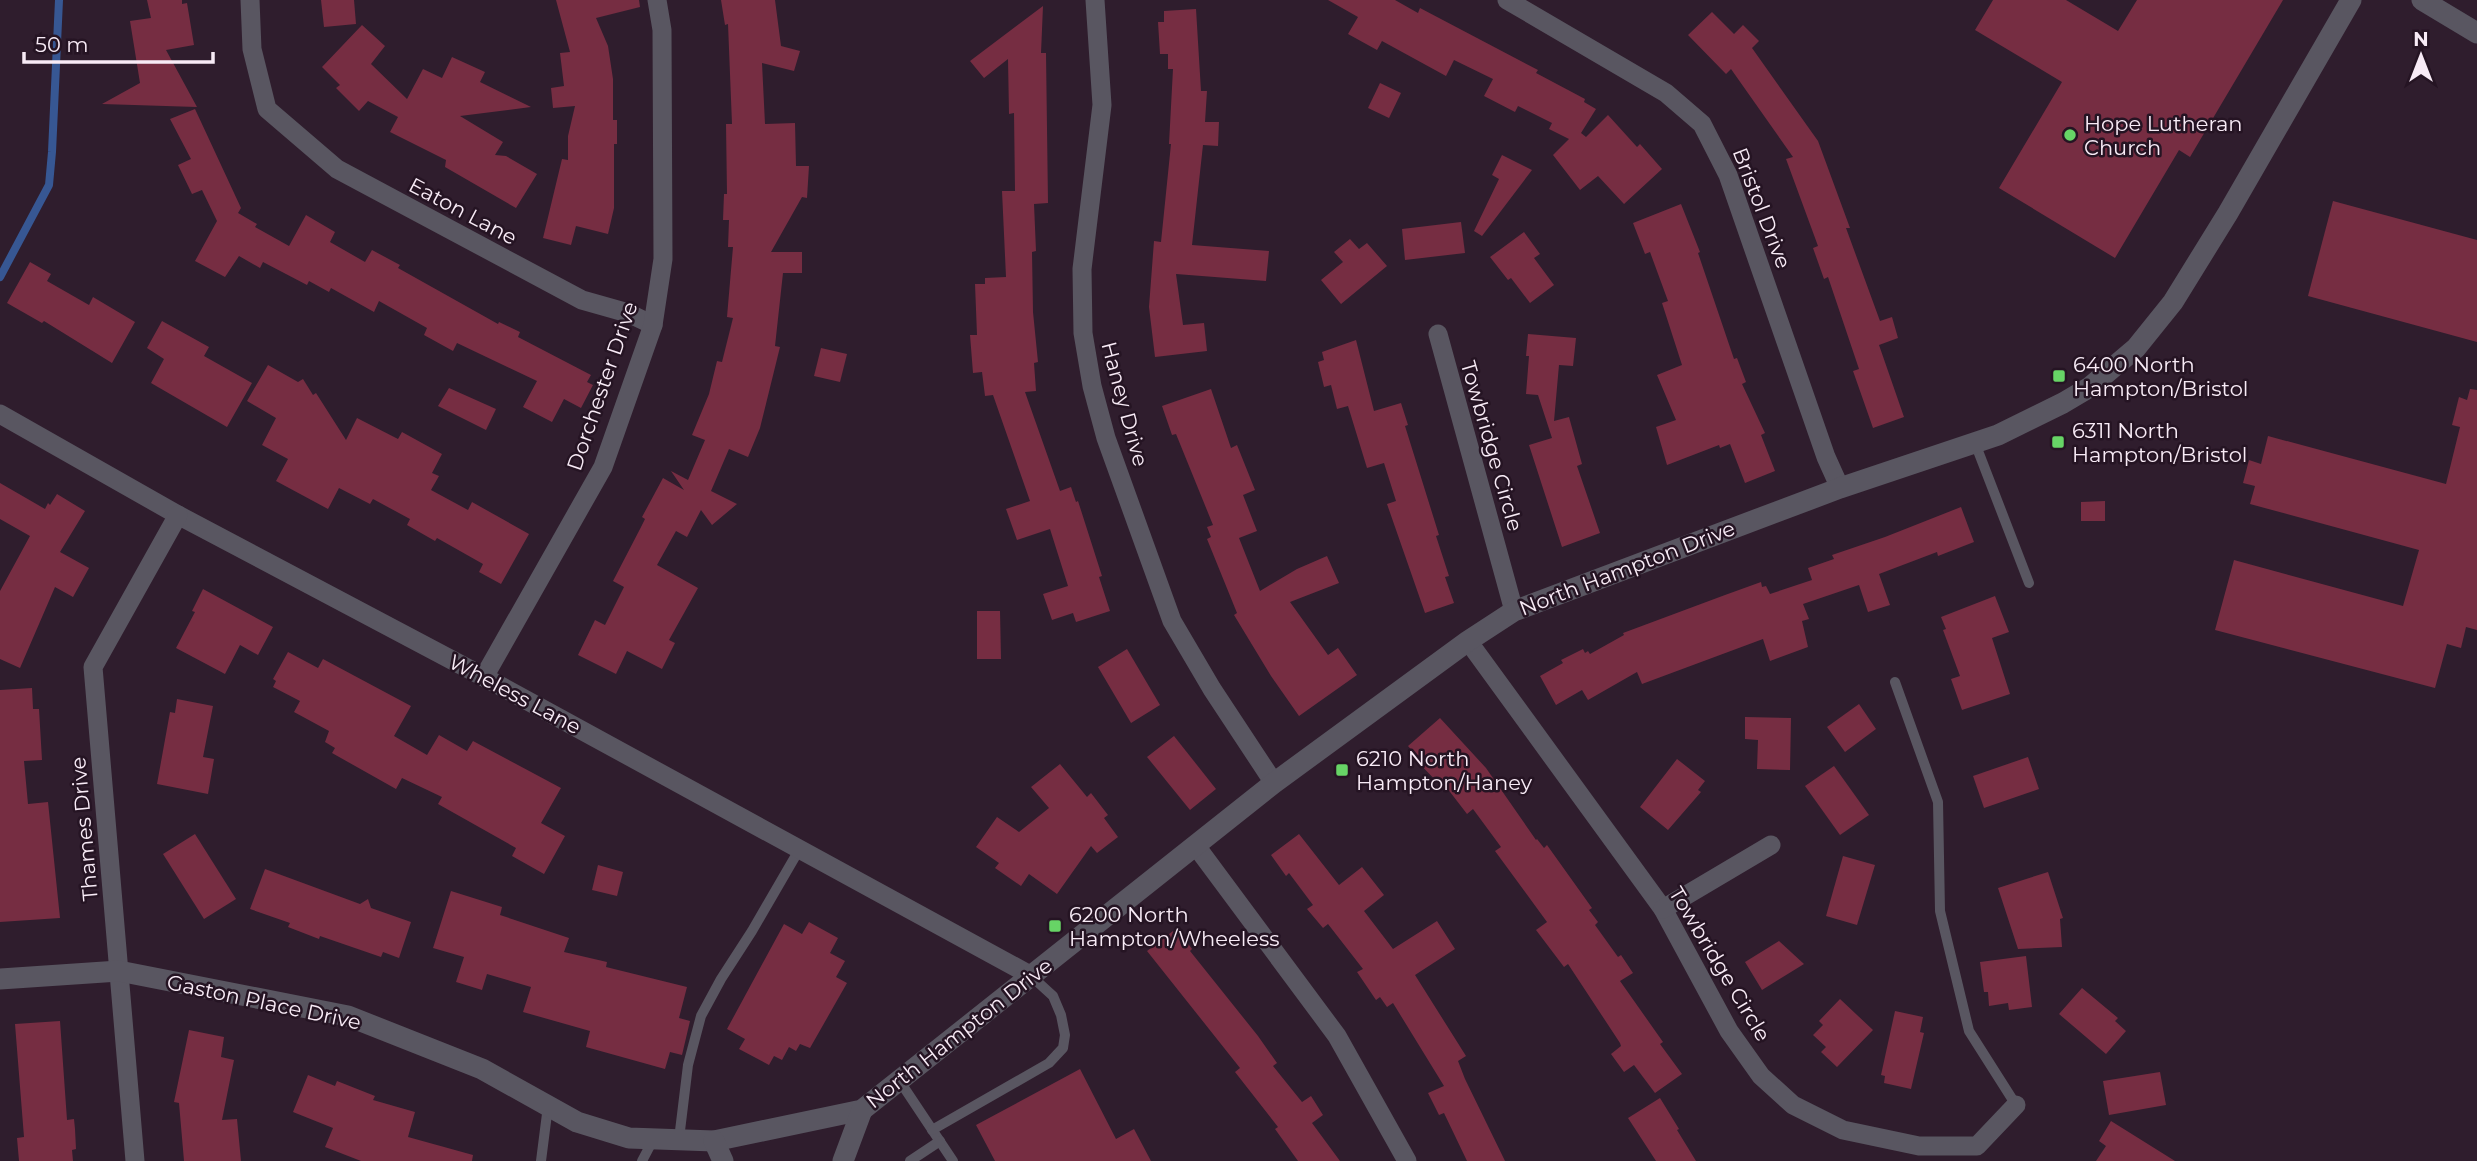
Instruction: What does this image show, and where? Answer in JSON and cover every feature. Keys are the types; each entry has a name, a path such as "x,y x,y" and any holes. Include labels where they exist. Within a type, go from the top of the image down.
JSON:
{"street":[{"name":"Eaton Lane","path":"250,0 252,49 267,109 337,169 582,300 628,313 653,325"},
{"name":"Dorchester Drive","path":"484,677 603,467 653,325 663,259 662,30 657,0"},
{"name":"Haney Drive","path":"1095,0 1102,105 1082,269 1083,333 1092,386 1107,438 1172,621 1212,689 1274,783"},
{"name":"Bristol Drive","path":"1507,0 1666,93 1702,124 1728,175 1826,457 1840,488"},
{"name":"North Hampton Drive","path":"714,1140 862,1110 1274,783 1468,641 1514,611 1840,488 1998,435 2090,387 2136,348 2180,291 2351,0"},
{"path":"2421,0 2477,33"},
{"name":"Towbridge Circle","path":"1438,334 1514,611"},
{"name":"Wheless Lane","path":"0,414 178,515 484,677 1030,975"},
{"name":"Thames Drive","path":"135,1161 93,667 178,515"},
{"name":"Towbridge Circle","path":"1468,641 1663,909 1730,1031 1761,1076 1793,1105 1843,1130 1919,1146 1977,1146 2016,1105"},
{"path":"1663,909 1771,845"},
{"path":"1196,846 1337,1036 1407,1161"},
{"name":"Gaston Place Drive","path":"0,979 119,971 348,1016 482,1069 577,1122 629,1138 714,1140"},
{"path":"843,1161 862,1110"},
{"path":"714,1140 723,1161"}],"lane":[{"path":"1975,443 2029,583"},
{"path":"1895,682 1938,802 1940,911 1969,1031 2016,1105"},
{"path":"678,1139 688,1065 701,1016 799,850"},
{"path":"932,1130 1049,1063 1063,1048 1065,1035 1053,996 1030,975"},
{"path":"899,1080 953,1161"},
{"path":"541,1161 548,1106"},
{"path":"642,1161 654,1138"},
{"path":"910,1161 940,1141"}],"building":[{"path":"147,0 182,0 182,4 187,3 194,45 166,50 197,107 102,104 140,83 130,21 151,18"},
{"path":"321,0 354,0 356,24 324,27"},
{"path":"556,0 639,0 640,7 596,18 608,46 613,79 613,120 617,120 617,144 614,144 614,208 608,234 576,226 571,245 543,238 562,159 568,160 568,136 575,106 553,108 551,88 564,86 560,53 570,52"},
{"path":"721,0 775,0 781,46 800,51 794,71 762,63 765,124 795,123 796,166 809,166 807,198 802,197 771,252 802,252 802,273 783,273 775,346 780,347 760,428 748,457 729,449 711,491 737,504 712,525 701,510 687,537 676,531 657,565 698,588 669,640 675,643 662,669 627,651 616,674 578,655 595,620 605,625 624,587 613,581 663,478 684,490 671,471 688,480 705,440 692,435 709,394 717,361 722,362 733,318 727,317 733,247 728,247 729,220 723,220 724,194 727,194 726,124 732,124 728,24 725,25"},
{"path":"1328,0 1395,0 1418,13 1420,8 1538,70 1536,73 1585,99 1584,102 1596,109 1581,133 1586,137 1608,115 1637,147 1640,144 1662,169 1624,204 1598,176 1580,190 1553,155 1569,139 1549,129 1552,123 1518,106 1515,112 1484,96 1493,79 1454,60 1446,76 1382,41 1377,50 1348,34 1358,17"},
{"name":"Hope Lutheran Church","path":"1993,0 2066,0 2118,31 2137,0 2283,0 2190,157 2179,150 2115,258 1999,188 2062,82 1975,30"},
{"path":"1043,6 1041,53 1046,53 1048,203 1034,204 1036,251 1032,252 1033,312 1038,362 1034,363 1036,391 1025,392 1060,491 1071,487 1076,502 1078,501 1110,611 1076,622 1073,613 1052,620 1043,594 1068,586 1050,529 1017,540 1006,509 1030,501 993,395 985,396 982,372 973,373 970,335 977,335 975,284 985,284 985,278 1006,277 1002,191 1015,191 1014,113 1009,114 1008,59 984,78 970,61"},
{"path":"1196,9 1201,91 1207,91 1205,122 1219,122 1218,146 1203,145 1192,245 1269,251 1266,281 1176,274 1183,325 1204,323 1207,351 1155,357 1149,307 1154,241 1161,242 1171,144 1173,69 1168,69 1168,54 1160,54 1158,22 1164,22 1164,11"},
{"path":"1712,12 1734,34 1743,25 1759,41 1752,48 1818,141 1880,321 1892,317 1898,338 1879,345 1904,417 1873,428 1853,371 1859,369 1828,277 1824,279 1813,248 1818,246 1786,159 1793,157 1731,69 1726,74 1688,35"},
{"path":"362,25 385,46 371,64 407,99 423,69 442,78 452,57 485,72 480,82 531,107 460,116 503,142 495,155 506,156 537,174 516,208 445,167 446,160 390,132 398,117 368,101 359,111 336,88 340,85 322,67"},
{"path":"1380,83 1401,93 1389,118 1368,108"},
{"path":"195,109 241,208 238,213 257,224 255,227 289,246 306,215 335,232 330,242 365,262 372,250 400,265 398,268 498,324 499,322 520,332 518,337 591,375 587,382 593,385 581,408 564,399 552,422 523,407 537,381 457,343 453,351 424,335 427,328 379,301 374,312 331,288 329,292 309,281 307,285 263,262 260,268 239,256 225,277 195,261 217,221 202,190 192,194 178,165 191,159 170,119"},
{"path":"1502,155 1532,170 1482,236 1474,231 1499,179 1492,175"},
{"path":"2333,201 2477,240 2477,342 2308,296"},
{"path":"1681,204 1700,252 1698,253 1734,359 1737,358 1746,382 1742,384 1765,433 1761,435 1775,471 1745,483 1730,444 1720,448 1719,445 1667,465 1656,427 1676,420 1657,375 1682,365 1662,303 1668,301 1650,252 1645,254 1633,223"},
{"path":"1461,222 1465,253 1405,260 1402,229"},
{"path":"1524,232 1540,254 1534,258 1554,285 1530,303 1490,257"},
{"path":"1350,239 1359,249 1367,243 1387,266 1341,304 1321,280 1343,262 1334,252"},
{"path":"30,262 51,274 47,281 89,305 93,297 135,322 112,363 44,321 42,323 7,303"},
{"path":"162,321 209,347 204,356 252,383 227,427 151,383 164,359 147,348"},
{"path":"1528,334 1576,338 1573,366 1559,365 1554,421 1569,417 1582,464 1577,466 1600,533 1562,547 1529,445 1552,438 1538,395 1526,394"},
{"path":"1356,340 1374,411 1401,403 1408,425 1405,426 1439,535 1436,536 1449,576 1445,577 1454,603 1425,613 1387,504 1396,501 1384,463 1367,468 1348,406 1337,409 1331,385 1324,387 1318,362 1324,360 1322,352"},
{"path":"821,348 847,354 840,382 814,376"},
{"path":"268,365 298,382 303,379 313,395 316,393 346,440 357,418 398,439 402,432 442,454 432,473 439,476 431,490 468,510 472,502 529,534 501,584 479,572 483,564 437,538 435,541 407,525 410,519 373,499 370,504 339,488 328,509 276,481 288,459 262,445 276,418 247,401"},
{"path":"449,388 496,409 486,430 438,406"},
{"path":"1211,389 1231,448 1237,445 1255,490 1243,495 1257,531 1239,538 1260,591 1297,569 1327,556 1339,583 1290,602 1328,655 1338,648 1357,675 1299,716 1234,615 1237,613 1207,539 1211,537 1207,527 1213,525 1176,434 1172,435 1162,406"},
{"path":"2470,389 2477,390 2477,630 2466,627 2461,648 2447,644 2435,688 2215,630 2234,560 2403,606 2419,550 2250,504 2255,486 2243,483 2249,460 2261,464 2268,436 2446,484 2460,427 2452,425 2459,397 2467,400"},
{"path":"0,483 45,509 57,494 85,511 60,552 89,568 73,597 55,587 20,668 0,659 0,591 30,536 0,519"},
{"path":"2105,501 2105,521 2081,521 2081,502"},
{"path":"1961,507 1974,542 1938,556 1937,552 1879,574 1890,605 1868,612 1859,585 1803,604 1809,619 1802,621 1808,647 1770,661 1763,639 1642,684 1637,672 1588,700 1582,690 1556,705 1540,676 1563,663 1561,660 1583,649 1590,654 1624,635 1623,633 1761,582 1762,587 1766,586 1770,594 1812,580 1808,568 1834,559 1832,555"},
{"path":"203,589 273,627 258,655 240,645 225,674 176,648 195,612 192,611"},
{"path":"1995,596 2009,632 1992,638 2010,694 1962,710 1951,679 1960,676 1941,617"},
{"path":"977,611 1000,611 1001,659 977,659"},
{"path":"1127,649 1160,705 1131,723 1098,667"},
{"path":"288,652 318,668 323,659 411,706 394,736 427,755 439,735 467,751 473,741 561,788 541,823 565,836 544,874 512,856 516,848 438,804 442,797 402,778 396,789 332,753 335,748 325,742 329,731 294,712 300,701 273,687 276,681 273,679"},
{"path":"32,688 33,709 39,709 42,760 24,761 28,804 48,802 60,918 0,922 0,690"},
{"path":"177,699 213,706 203,757 214,759 208,794 157,784 170,712 175,713"},
{"path":"1859,704 1876,729 1845,752 1827,727"},
{"path":"1745,717 1791,718 1790,770 1757,769 1758,740 1745,739"},
{"path":"1440,718 1486,768 1536,840 1544,848 1547,845 1592,908 1589,910 1598,922 1595,925 1633,973 1620,981 1682,1074 1655,1093 1634,1065 1624,1072 1611,1054 1621,1046 1620,1043 1568,964 1564,967 1536,930 1547,922 1495,851 1501,847 1473,809 1467,814 1447,788 1445,790 1412,756 1415,754 1408,746"},
{"path":"1174,736 1216,789 1190,810 1147,757"},
{"path":"2028,757 2039,789 1984,808 1973,776"},
{"path":"1677,759 1705,781 1698,790 1701,792 1668,830 1640,807"},
{"path":"1060,764 1087,797 1091,793 1108,815 1104,818 1118,837 1097,853 1091,846 1057,894 1029,874 1021,886 995,868 999,863 976,847 997,817 1019,832 1049,808 1031,787"},
{"path":"1834,766 1869,815 1840,835 1805,786"},
{"path":"195,834 236,899 204,919 163,854"},
{"path":"1299,834 1339,885 1362,867 1384,895 1364,911 1393,949 1437,921 1455,949 1415,975 1466,1056 1458,1061 1505,1161 1467,1161 1444,1113 1439,1115 1428,1093 1444,1086 1393,1003 1387,1007 1380,997 1376,1000 1357,972 1363,969 1328,924 1323,928 1307,909 1313,905 1289,873 1286,876 1271,855"},
{"path":"1843,856 1875,865 1857,925 1826,916"},
{"path":"598,865 623,872 617,896 592,890"},
{"path":"265,869 360,904 368,899 371,908 411,922 399,958 383,952 381,957 320,936 319,939 288,927 290,923 250,909"},
{"path":"2048,872 2063,918 2060,919 2062,947 2018,949 1998,888"},
{"path":"451,891 502,907 500,915 569,938 564,952 607,962 606,967 687,987 679,1018 690,1021 682,1055 670,1052 665,1069 586,1047 590,1031 523,1012 531,987 487,974 482,990 456,982 464,957 433,948"},
{"path":"809,922 838,938 830,953 845,961 836,977 847,983 810,1048 800,1044 796,1051 789,1047 782,1060 774,1056 769,1065 739,1049 745,1039 727,1029 784,924 802,934"},
{"path":"1178,930 1192,949 1190,951 1277,1063 1273,1066 1302,1102 1311,1096 1323,1115 1312,1123 1340,1161 1298,1161 1275,1129 1278,1127 1235,1072 1240,1068 1147,951"},
{"path":"1779,941 1804,964 1762,990 1745,962"},
{"path":"2026,956 2032,1007 2009,1010 2008,1003 1989,1006 1980,962"},
{"path":"2082,988 2118,1018 2115,1021 2126,1031 2106,1054 2059,1014"},
{"path":"1840,999 1873,1030 1837,1067 1821,1052 1826,1047 1813,1035 1823,1025 1819,1021"},
{"path":"1895,1011 1923,1017 1920,1032 1924,1033 1911,1089 1884,1083 1885,1076 1881,1075"},
{"path":"60,1021 67,1120 74,1119 75,1129 76,1149 72,1150 73,1161 19,1161 17,1138 24,1137 15,1024"},
{"path":"189,1030 224,1037 221,1057 234,1060 222,1120 237,1119 241,1161 184,1161 179,1103 174,1102"},
{"path":"1080,1069 1116,1139 1134,1129 1151,1161 995,1161 976,1125"},
{"path":"2160,1072 2166,1105 2109,1115 2103,1081"},
{"path":"308,1075 335,1086 337,1081 375,1096 373,1100 415,1112 408,1137 473,1155 472,1161 361,1161 325,1147 333,1128 293,1112"},
{"path":"1660,1098 1696,1161 1656,1161 1628,1118"},
{"path":"2111,1121 2175,1161 2096,1161 2106,1146 2099,1141"}],"waterway":[{"path":"0,277 49,185 59,0"}],"place":[{"name":"Hope Lutheran Church","path":"2070,135"},
{"name":"6400 North Hampton/Bristol","path":"2059,376"},
{"name":"6311 North Hampton/Bristol","path":"2058,442"},
{"name":"6210 North Hampton/Haney","path":"1342,770"},
{"name":"6200 North Hampton/Wheeless","path":"1055,926"}]}
